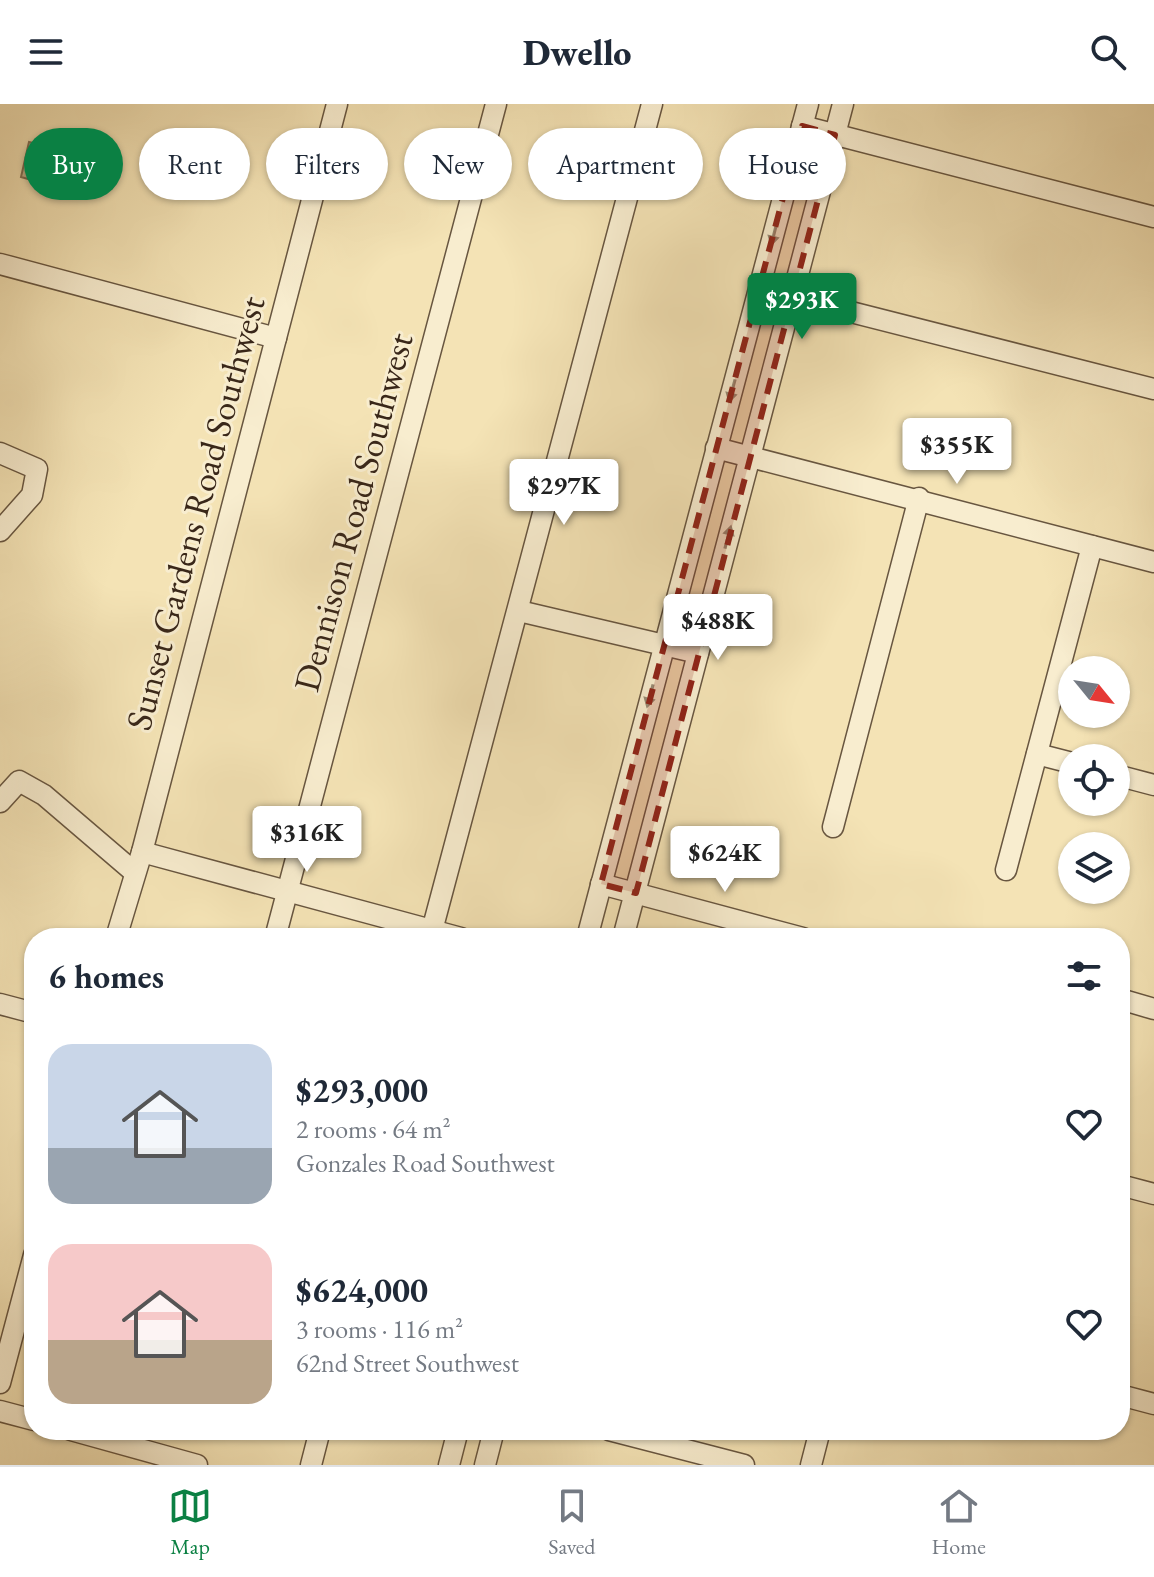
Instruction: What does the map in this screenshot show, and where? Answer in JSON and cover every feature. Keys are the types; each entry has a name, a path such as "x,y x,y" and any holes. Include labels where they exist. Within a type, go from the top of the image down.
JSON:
{"street":[{"name":"Sunset Gardens Road Southwest","path":"119,928 142,852 337,104"},
{"name":"Dennison Road Southwest","path":"278,928 496,104"},
{"path":"433,928 652,104"},
{"path":"590,928 808,104"},
{"path":"837,128 843,104"},
{"path":"802,126 809,128"},
{"path":"846,138 1154,217"},
{"path":"626,928 817,200"},
{"path":"0,264 276,338"},
{"path":"760,289 1154,389"},
{"path":"716,448 919,498 1154,562"},
{"path":"0,453 37,469 32,495 0,531"},
{"path":"833,827 919,498"},
{"path":"1006,870 1092,546"},
{"path":"519,611 698,653"},
{"path":"1037,754 1058,759"},
{"path":"1130,779 1154,785"},
{"path":"0,802 19,781 44,795 134,872"},
{"path":"142,852 411,928"},
{"path":"601,884 766,928"},
{"path":"1130,1002 1154,1009"},
{"path":"0,1004 24,1010"},
{"path":"1130,1188 1154,1194"},
{"path":"0,1383 24,1293"},
{"path":"1130,1398 1154,1404"},
{"path":"0,1411 24,1417"},
{"path":"131,1440 155,1458 197,1465"},
{"path":"311,1465 317,1440"},
{"path":"449,1465 455,1440"},
{"path":"485,1465 491,1440"},
{"path":"648,1440 744,1465"},
{"path":"811,1465 817,1440"}],"highlighted area":[{"path":"802,126 835,135 636,893 601,884"}]}
